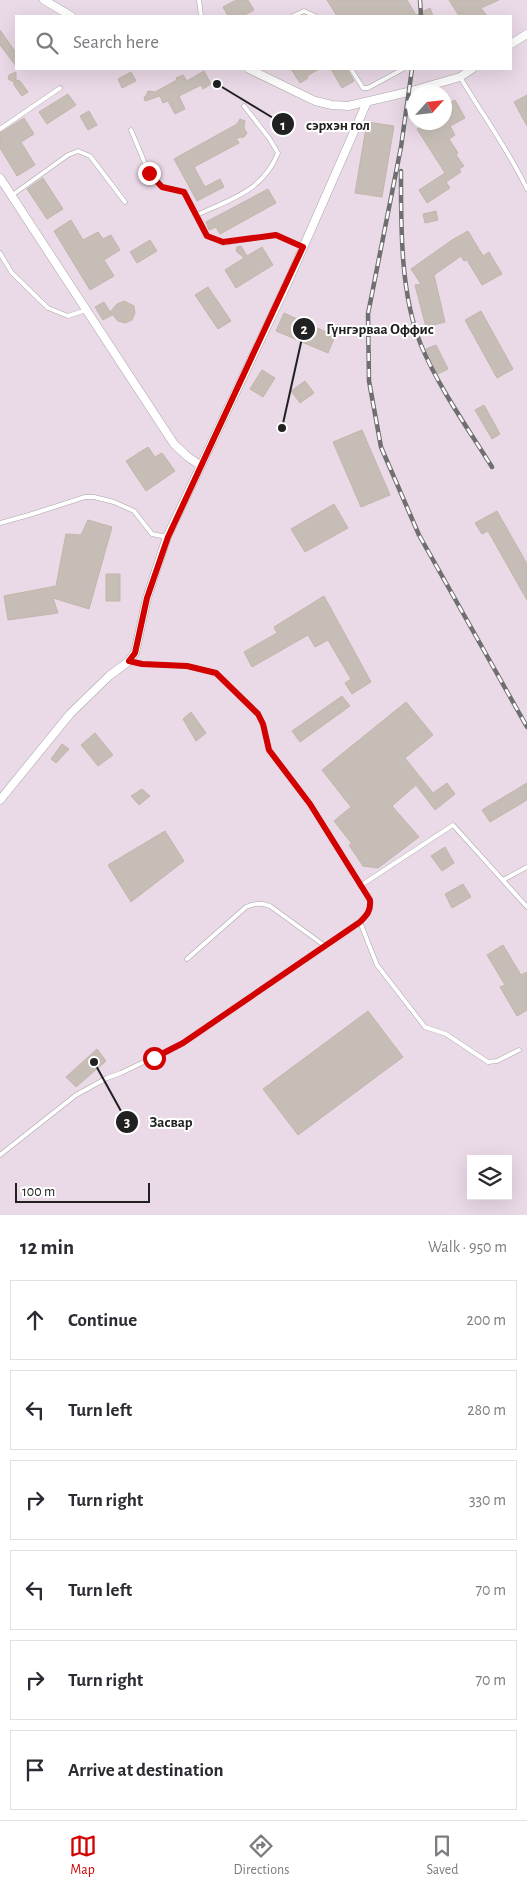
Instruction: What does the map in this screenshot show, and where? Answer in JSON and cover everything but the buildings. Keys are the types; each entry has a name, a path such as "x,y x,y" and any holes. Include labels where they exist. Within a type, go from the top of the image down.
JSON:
{"street":[{"path":"44,0 70,15"},
{"path":"512,43 527,34"},
{"path":"251,70 315,101 340,106 367,102 460,77 470,70"},
{"path":"0,800 70,714 109,676 129,661 135,653 147,598 168,537 303,247 367,102"},
{"path":"0,178 174,444 200,465"}],"lane":[{"path":"199,0 201,15"},
{"path":"295,15 304,11 313,15"},
{"path":"352,70 363,88 368,88 401,70"},
{"path":"460,77 514,162 527,189"},
{"path":"0,129 60,88"},
{"path":"197,216 252,189 273,166 278,153 244,106"},
{"path":"131,130 149,173 162,187 184,192 207,236 223,242 276,235 303,247"},
{"path":"12,196 68,155 78,152 90,156 125,202"},
{"path":"0,253 12,273 48,308 68,316 86,310"},
{"path":"0,522 85,497 94,497 134,510 152,534 168,537"},
{"path":"0,1155 76,1095 106,1078 121,1073 183,1043 368,915 370,900 310,804 269,750 263,724 258,714 216,673 187,666 142,664 129,661"},
{"path":"360,886 453,825 527,907"},
{"path":"503,880 527,867"},
{"path":"188,958 246,907 254,904 270,906 325,946"},
{"path":"360,922 378,965 425,1027 446,1034 488,1062 506,1058 519,1050"}],"shaded area":[{"path":"0,0 527,0 527,1215 0,1215"}],"railway":[{"path":"420,0 421,15"},
{"path":"412,70 401,147 368,314 369,381 381,447 419,535 527,727"},
{"path":"401,171 403,259 405,282 414,325 436,377 492,467"}],"place":[{"name":"сэрхэн гол","path":"217,84"},
{"name":"Гүнгэрваа Оффис","path":"282,428"},
{"name":"Засвар","path":"94,1062"}],"route":[{"path":"149,173 162,187 184,192 207,236 223,242 276,235 303,247 168,537 147,598 135,653 129,661 142,664 187,666 216,673 258,714 263,724 269,750 310,804 370,900 368,915 360,922 183,1043 154,1058"}]}
